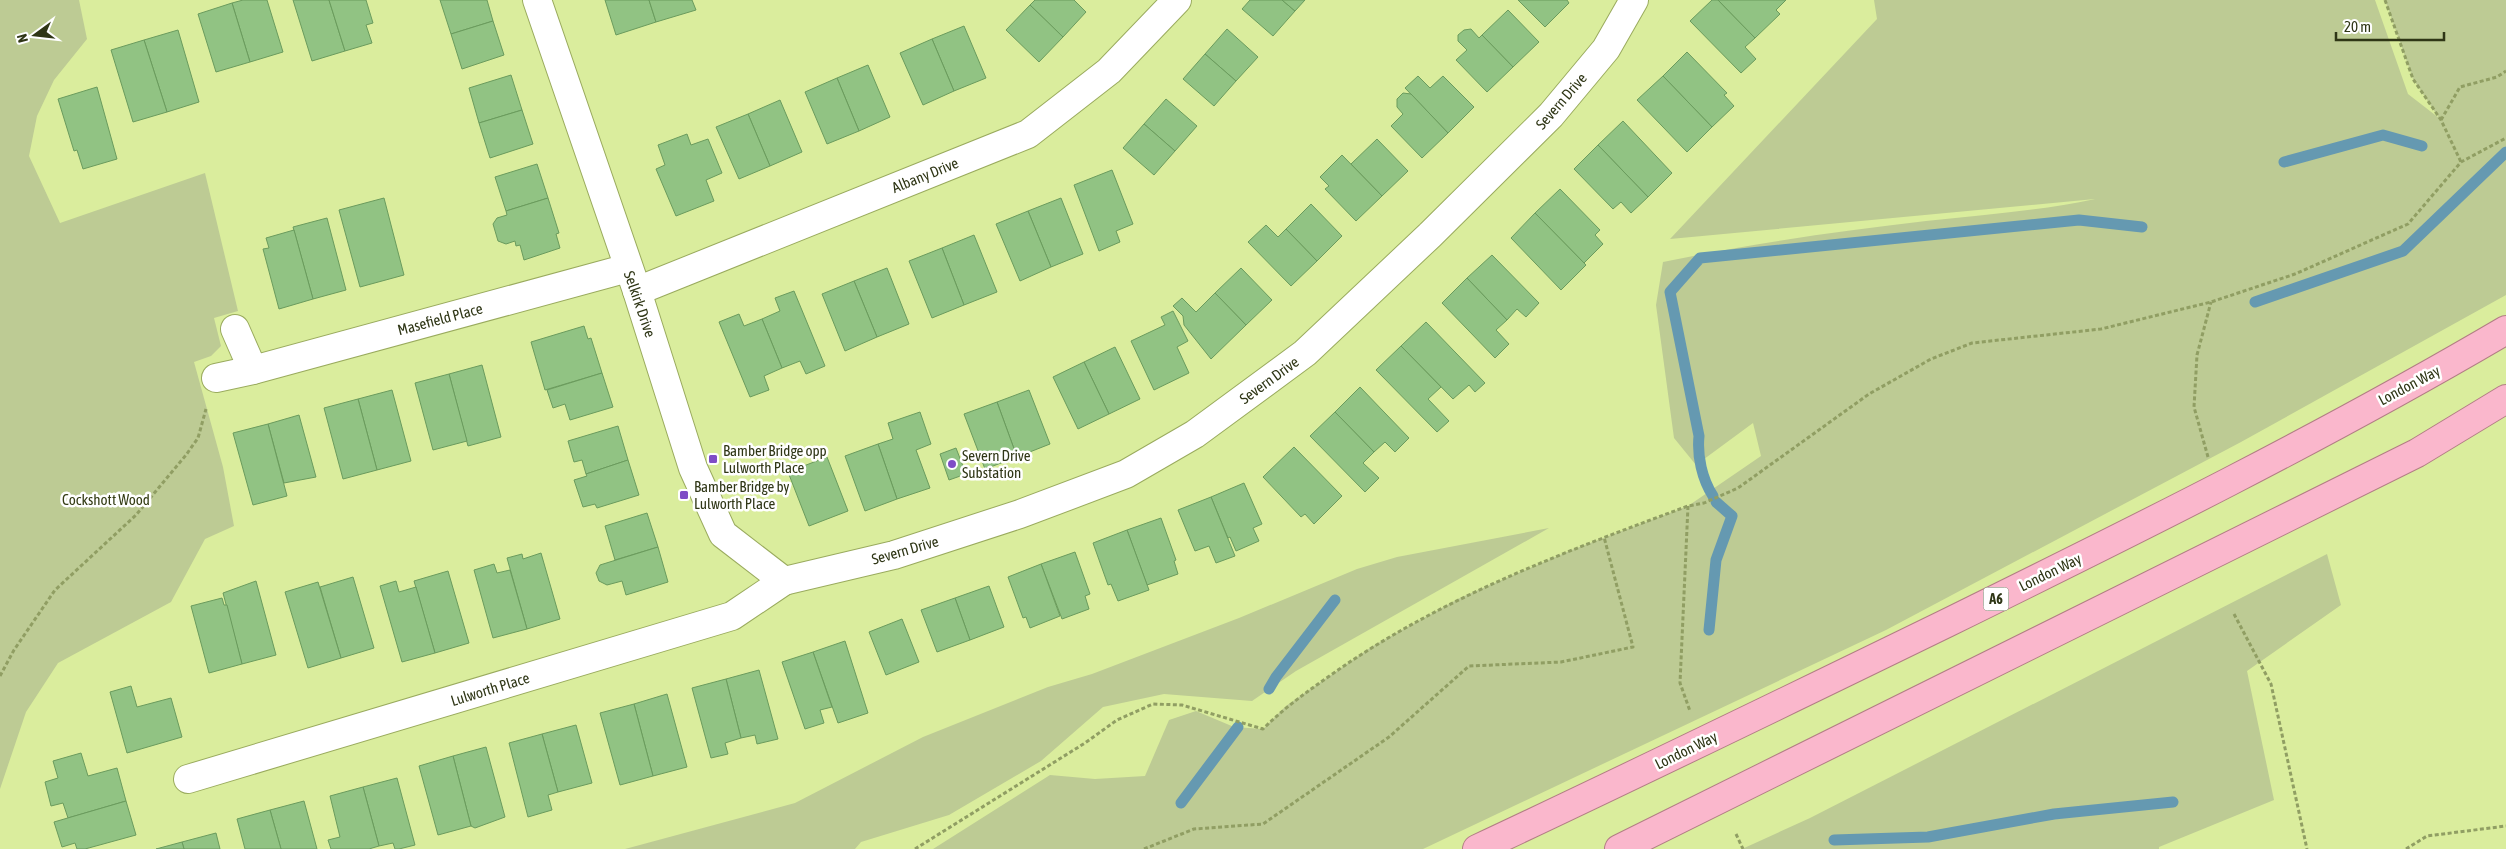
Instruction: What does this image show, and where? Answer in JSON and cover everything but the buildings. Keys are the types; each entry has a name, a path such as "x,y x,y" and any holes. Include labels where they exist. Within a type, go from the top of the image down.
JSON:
{"highway":[{"name":"London Way","path":"1477,849 1645,770 2165,516 2437,371 2506,330"},
{"path":"1619,849 2417,453 2506,399"}],"street":[{"name":"Selkirk Drive","path":"537,0 632,279 693,468 723,534 784,581"},
{"name":"Albany Drive","path":"632,279 1028,134 1109,71 1177,0"},
{"name":"Severn Drive","path":"784,581 894,555 1020,514 1126,474 1195,434 1305,353 1450,215 1551,115 1606,49 1634,0"},
{"name":"Masefield Place","path":"216,378 632,279"},
{"path":"235,329 253,370"},
{"name":"Lulworth Place","path":"188,779 732,616 784,581"}],"path":[{"path":"2385,0 2413,79 2441,120 2461,162"},
{"path":"2441,120 2460,87 2497,76 2506,71"},
{"path":"915,849 1085,744 1117,720 1153,704 1182,704 1264,729 1286,706 1372,646 1460,598 1604,537 1688,506 1704,503 1738,488 1869,394 1931,359 1972,344 2101,329 2211,302 2295,274 2408,224 2461,162 2506,138"},
{"path":"2210,464 2194,407 2197,354 2211,302"},
{"path":"0,676 14,650 55,590 136,515 186,455 198,438 216,378"},
{"path":"1688,506 1680,683 1692,714"},
{"path":"1144,849 1194,828 1263,824 1390,737 1469,666 1561,662 1633,647 1604,537"},
{"path":"2234,614 2271,684 2308,849"},
{"path":"2406,849 2426,836 2506,826"},
{"path":"1736,834 1743,849"}],"green space":[{"name":"Cockshott Wood","path":"0,0 79,0 87,39 54,80 37,116 29,156 60,223 205,173 238,311 214,318 221,346 211,356 194,362 223,467 234,526 205,539 171,602 58,663 26,712 0,789"},
{"path":"1874,0 2375,0 2408,94 2439,118 2413,79 2385,0 2506,0 2506,295 2241,442 1886,630 1423,849 933,849 1050,775 1095,779 1145,776 1169,720 1196,711 1234,727 1263,729 1286,706 1373,646 1460,598 1569,551 1688,506 1761,456 1753,423 1696,465 1674,438 1656,305 1663,262 1728,249 1827,234 2032,210 2095,199 1670,239 1877,19"},
{"path":"1549,528 1296,671 1252,701 1164,694 1103,707 1041,761 949,815 861,842 855,849 625,849 795,803 923,737 1048,687 1092,674 1239,618 1357,569 1397,557"},
{"path":"2327,554 2341,605 2247,671 2274,800 2159,847 2159,849 1742,849 1810,818"}],"waterway":[{"path":"2284,162 2383,135 2422,146"},
{"path":"2255,302 2403,251 2506,152"},
{"path":"1713,496 1701,467 1699,436 1670,292 1700,258 2079,220 2142,227"},
{"path":"1709,630 1716,560 1732,516 1716,502"},
{"path":"1269,689 1276,677 1335,600"},
{"path":"1181,803 1238,727"},
{"path":"1834,840 1928,837 2054,814 2173,802"}],"place":[{"name":"Bamber Bridge opp Lulworth Place","path":"713,459"},
{"name":"Severn Drive Substation","path":"952,464"},
{"name":"Bamber Bridge by Lulworth Place","path":"684,495"}]}
